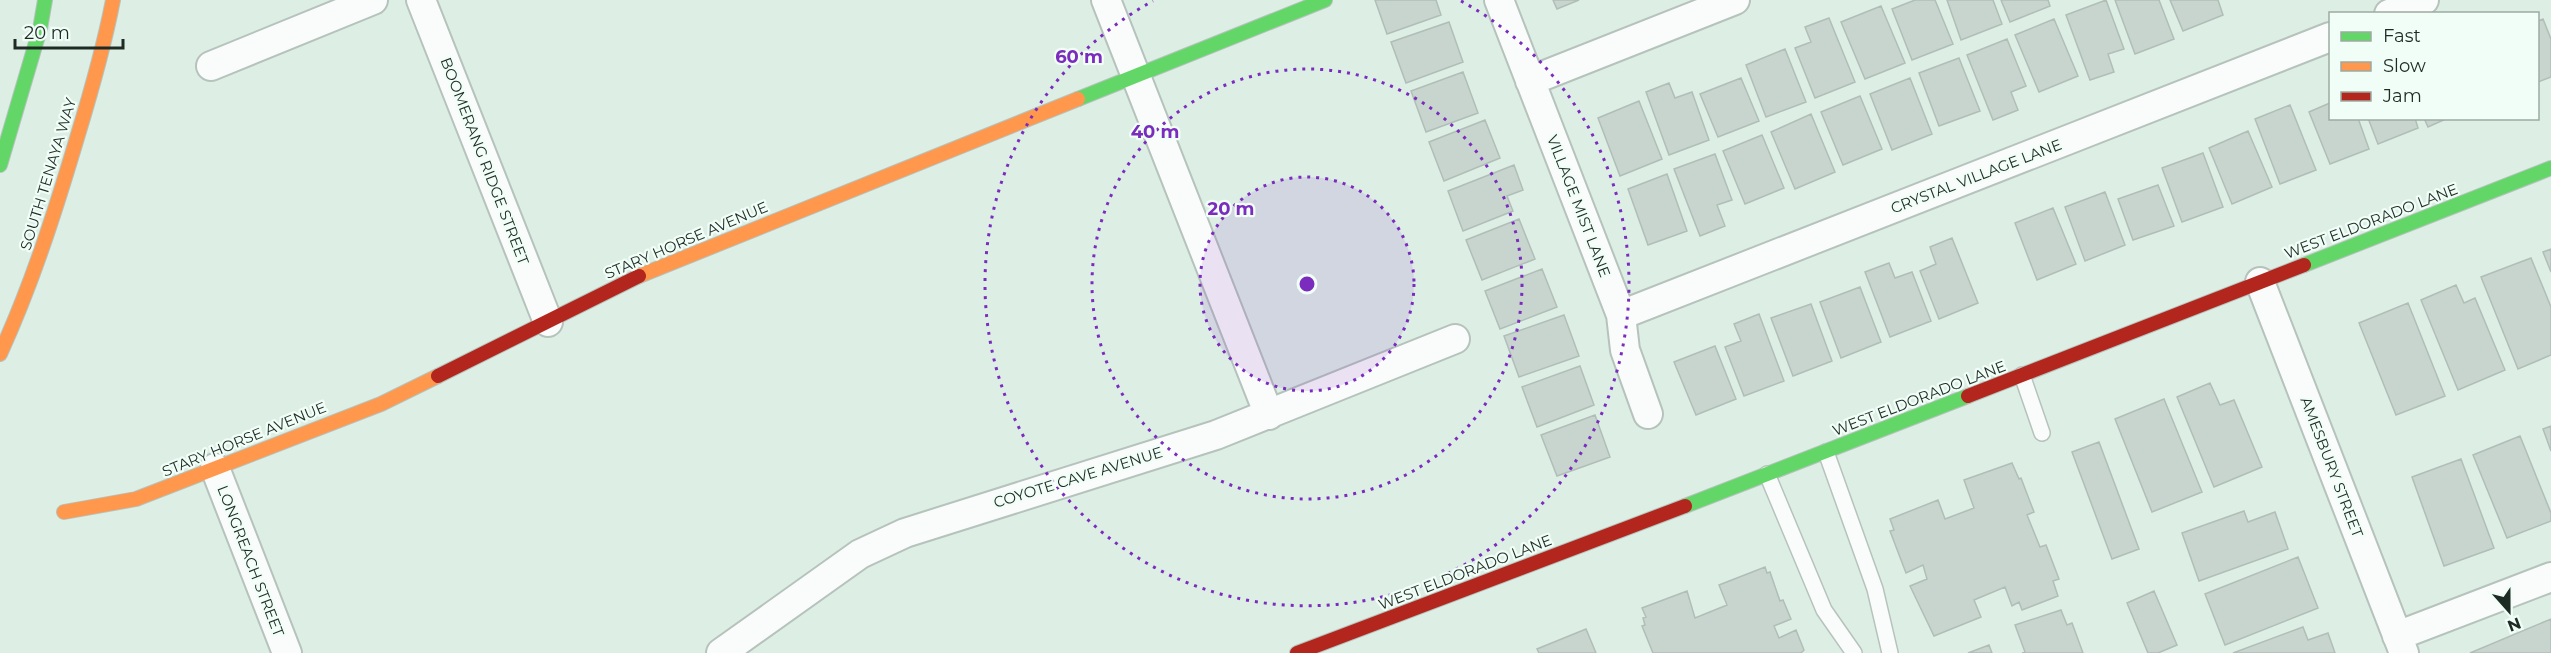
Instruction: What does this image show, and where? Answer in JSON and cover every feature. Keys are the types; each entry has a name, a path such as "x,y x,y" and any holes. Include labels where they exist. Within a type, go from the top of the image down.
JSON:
{"street":[{"path":"0,165 40,29 45,0"},
{"name":"SOUTH TENAYA WAY","path":"0,354 18,316 51,228 106,42 113,0"},
{"path":"212,66 373,0"},
{"name":"BOOMERANG RIDGE STREET","path":"421,0 548,322"},
{"path":"1106,0 1269,415"},
{"name":"STARY HORSE AVENUE","path":"64,512 136,499 381,404 664,264 1325,0"},
{"name":"VILLAGE MIST LANE","path":"1499,0 1621,315 1625,350 1648,414"},
{"path":"1530,81 1735,0"},
{"path":"2394,12 2424,0"},
{"name":"CRYSTAL VILLAGE LANE","path":"1621,315 2329,38"},
{"name":"WEST ELDORADO LANE","path":"1297,653 1826,452 2551,168"},
{"name":"AMESBURY STREET","path":"2260,282 2400,645"},
{"name":"COYOTE CAVE AVENUE","path":"721,653 860,554 905,533 1216,435 1455,339"},
{"name":"LONGREACH STREET","path":"215,468 287,653"},
{"path":"2400,645 2551,577"}],"lane":[{"path":"2022,375 2042,433"},
{"path":"1826,452 1875,589 1890,653"},
{"path":"1767,474 1824,610 1854,653"}],"building":[{"path":"1375,0 1436,0 1441,15 1387,34"},
{"path":"1553,0 1579,0 1557,9"},
{"path":"1915,0 1935,0 1953,44 1912,60 1892,9"},
{"path":"1947,0 1993,0 2002,24 1961,40"},
{"path":"2001,0 2048,0 2050,6 2010,22"},
{"path":"2106,0 2124,49 2108,54 2114,72 2090,80 2066,15"},
{"path":"2115,0 2159,0 2174,39 2135,54"},
{"path":"2170,0 2218,0 2223,15 2183,31"},
{"path":"1881,6 1905,63 1865,79 1841,22"},
{"path":"1829,18 1855,82 1815,98 1795,48 1811,42 1805,27"},
{"path":"2054,19 2078,76 2039,92 2015,35"},
{"path":"2543,19 2551,39 2551,77 2539,82 2539,21"},
{"path":"1449,22 1463,62 1406,83 1391,42"},
{"path":"2007,39 2026,86 2011,92 2018,110 1993,120 1967,55"},
{"path":"1785,49 1806,102 1766,117 1746,65"},
{"path":"1959,58 1980,111 1939,126 1919,73"},
{"path":"1463,72 1478,113 1426,132 1411,91"},
{"path":"1741,78 1759,121 1718,137 1700,94"},
{"path":"1910,78 1932,134 1892,150 1870,94"},
{"path":"1669,83 1675,98 1692,92 1709,140 1669,155 1646,92"},
{"path":"1860,96 1882,149 1843,165 1821,112"},
{"path":"1639,101 1662,159 1620,176 1598,118"},
{"path":"2329,103 2329,120 2359,120 2369,149 2330,164 2309,112"},
{"path":"2290,105 2316,170 2280,184 2255,119"},
{"path":"1811,114 1835,172 1795,189 1771,132"},
{"path":"1485,120 1500,158 1444,181 1429,142"},
{"path":"2369,120 2416,120 2418,128 2378,144"},
{"path":"2425,120 2444,120 2428,127"},
{"path":"2248,131 2272,187 2232,204 2209,148"},
{"path":"1762,135 1784,188 1745,204 1723,151"},
{"path":"2203,153 2223,207 2182,222 2162,168"},
{"path":"1715,154 1732,200 1717,205 1725,226 1700,236 1674,169"},
{"path":"1514,165 1523,190 1507,196 1513,211 1463,231 1448,191"},
{"path":"1667,174 1687,231 1648,245 1628,189"},
{"path":"2158,185 2174,226 2133,240 2118,199"},
{"path":"2105,192 2125,245 2085,261 2065,207"},
{"path":"2053,208 2076,264 2037,280 2015,223"},
{"path":"1519,219 1535,259 1482,280 1466,240"},
{"path":"1952,238 1978,303 1939,319 1920,271 1936,264 1930,247"},
{"path":"2551,249 2551,272 2543,252"},
{"path":"2531,258 2551,307 2551,355 2518,369 2481,277"},
{"path":"1889,263 1895,278 1912,272 1931,321 1890,337 1865,272"},
{"path":"1542,269 1557,307 1500,329 1485,291"},
{"path":"2456,285 2464,303 2475,298 2505,370 2458,390 2421,300"},
{"path":"1860,287 1881,342 1841,358 1820,302"},
{"path":"2408,303 2445,396 2396,415 2359,323"},
{"path":"1811,304 1832,361 1793,376 1771,318"},
{"path":"1759,314 1784,381 1744,396 1725,347 1741,341 1734,324"},
{"path":"1564,315 1579,356 1519,377 1504,336"},
{"path":"1715,346 1736,399 1696,415 1674,362"},
{"path":"1580,366 1594,405 1537,427 1522,387"},
{"path":"2210,383 2220,405 2234,400 2262,467 2214,487 2177,397"},
{"path":"2164,399 2202,492 2152,512 2115,419"},
{"path":"1595,415 1610,457 1557,476 1541,435"},
{"path":"2551,426 2551,451 2543,429"},
{"path":"2520,436 2551,513 2551,521 2507,538 2473,455"},
{"path":"2099,442 2139,549 2112,559 2072,452"},
{"path":"2461,459 2494,548 2444,566 2412,477"},
{"path":"2012,463 2019,479 2021,478 2034,512 2027,515 2040,547 2046,545 2059,579 2053,581 2058,596 2022,610 2019,602 2012,606 2005,587 1974,600 1981,617 1934,636 1910,586 1927,579 1923,565 1906,573 1890,531 1894,530 1890,519 1938,500 1945,519 1974,508 1964,480"},
{"path":"2244,511 2248,522 2275,512 2288,549 2199,581 2182,533"},
{"path":"2298,557 2318,608 2225,645 2205,594"},
{"path":"1765,567 1767,573 1770,572 1780,601 1783,600 1791,619 1774,626 1779,638 1796,630 1804,650 1801,653 1653,653 1642,626 1645,625 1643,618 1646,617 1642,608 1687,591 1695,618 1727,605 1719,585"},
{"path":"2154,591 2177,645 2158,653 2148,653 2127,603"},
{"path":"2061,610 2067,625 2072,623 2083,653 2022,653 2025,652 2015,625"},
{"path":"2551,619 2551,653 2470,653"},
{"path":"2303,627 2308,640 2328,633 2335,653 2233,653"},
{"path":"1586,629 1596,653 1539,653 1537,649"},
{"path":"1989,645 1992,653 1968,653"}],"traffic: fast":[{"path":"0,165 40,29 45,0"},
{"path":"1078,99 1325,0"},
{"path":"2304,265 2551,168"},
{"path":"1685,506 1968,396"}],"traffic: slow":[{"path":"0,354 33,274 60,193 97,69 113,0"},
{"path":"639,276 1078,99"},
{"path":"64,512 136,499 381,404 438,376"}],"traffic: jam":[{"path":"1968,396 2304,265"},
{"path":"438,376 639,276"},
{"path":"1297,653 1685,506"}]}
